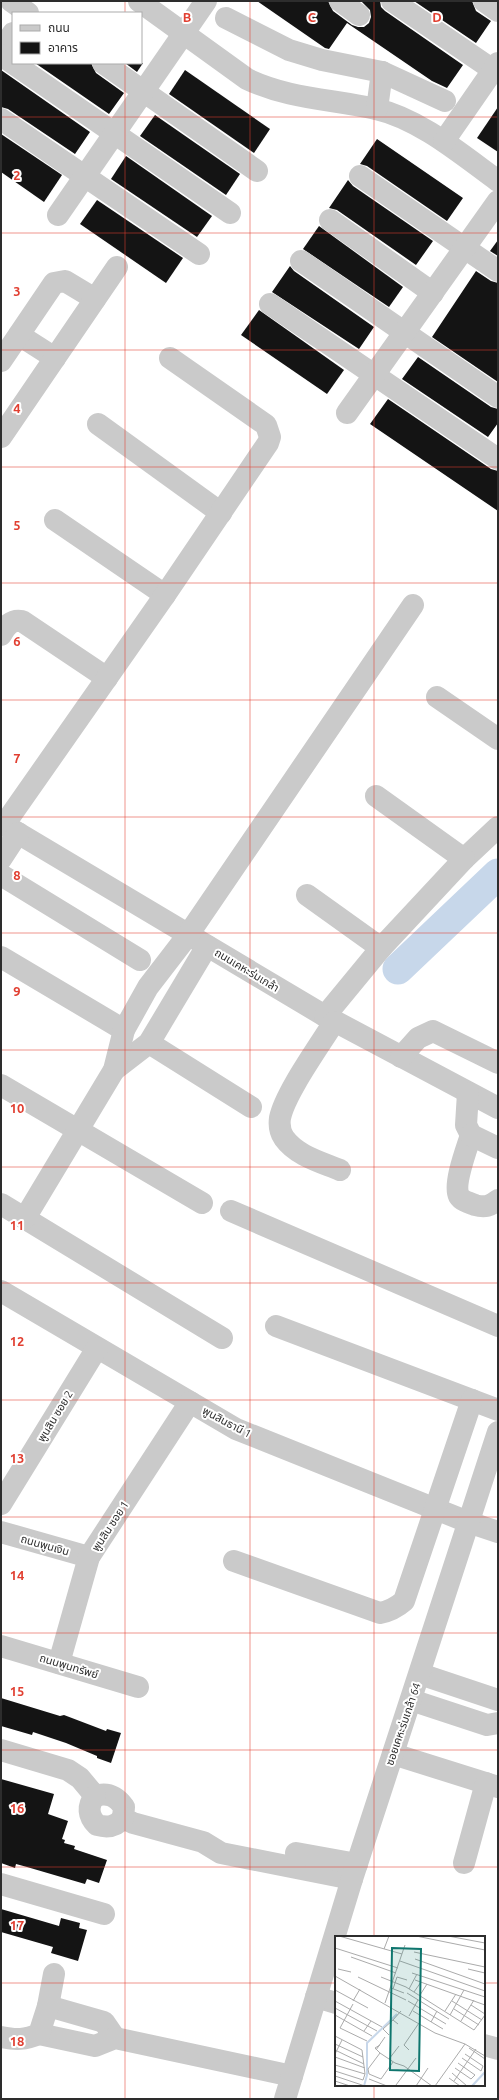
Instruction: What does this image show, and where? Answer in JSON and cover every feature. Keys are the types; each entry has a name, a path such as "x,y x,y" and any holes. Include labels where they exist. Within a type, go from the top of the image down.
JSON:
{"street":[{"path":"139,1 184,32 247,79 266,88 286,94 377,109 404,119 444,141 498,181"},
{"path":"58,215 115,135 144,90 206,1"},
{"path":"340,1 360,15"},
{"path":"392,1 493,77 444,141"},
{"path":"484,1 498,11"},
{"path":"226,18 289,50 322,60 382,72 445,101"},
{"path":"1,51 12,34"},
{"path":"1,55 12,63"},
{"path":"14,64 230,213"},
{"path":"105,64 144,90 257,171"},
{"path":"377,109 382,72"},
{"path":"1,119 199,254"},
{"path":"360,176 498,271"},
{"path":"347,414 498,202"},
{"path":"330,220 433,292"},
{"path":"301,261 498,397"},
{"path":"1,437 117,267"},
{"path":"1,361 54,283 65,281 95,299"},
{"path":"270,304 498,459"},
{"path":"19,335 54,358"},
{"path":"1,859 8,827 107,678 268,443 269,431 266,426 256,417 170,358"},
{"path":"98,424 222,512"},
{"path":"55,520 165,595"},
{"path":"114,1070 124,1030 148,987 188,935 413,605"},
{"path":"1,635 11,622 17,620 22,621 107,678"},
{"path":"437,697 498,739"},
{"path":"376,796 464,859"},
{"name":"ถนนเคหะร่มเกล้า","path":"8,827 330,1019 498,1108"},
{"path":"340,1170 307,1156 292,1146 284,1138 279,1128 280,1117 288,1099 330,1019 381,948 464,859 498,827"},
{"path":"1,875 140,960"},
{"path":"307,895 381,948"},
{"path":"25,1218 114,1070 154,1034 207,946"},
{"path":"1,957 124,1030"},
{"path":"135,1011 154,1034 251,1107"},
{"path":"401,1057 418,1038 433,1031 498,1063"},
{"path":"1,1085 202,1203"},
{"path":"468,1093 466,1125 471,1135 498,1148"},
{"path":"471,1135 458,1180 457,1189 460,1197 468,1202 482,1207 491,1206 498,1200"},
{"path":"1,1204 222,1338"},
{"path":"231,1211 498,1326"},
{"name":"พูนสินธานี 1","path":"3,1296 97,1348 236,1429 468,1522 498,1532"},
{"path":"276,1326 498,1410"},
{"name":"พูนสิน ซอย 2","path":"1,1504 97,1348"},
{"path":"234,1561 380,1613 388,1612 398,1607 404,1601 437,1509 472,1400"},
{"name":"พูนสิน ซอย 1","path":"59,1663 89,1557 190,1402"},
{"name":"ซอยเคหะร่มเกล้า 64","path":"340,1936 354,1872 498,1432"},
{"name":"ถนนพูนเงิน","path":"1,1532 89,1557"},
{"name":"ถนนพูนทรัพย์","path":"1,1646 138,1687"},
{"path":"420,1674 498,1700"},
{"path":"411,1700 486,1725 498,1723"},
{"path":"1,1750 68,1770 80,1778 95,1796 107,1794 114,1797 124,1807 123,1818 134,1823 202,1842 221,1853 354,1872"},
{"path":"393,1754 492,1785 464,1863"},
{"path":"1,1884 104,1914"},
{"name":"ซอยเคหะร่มเกล้า 64","path":"285,2099 292,2076 326,2000 335,1959"},
{"path":"38,2034 48,2006 54,1974"},
{"path":"48,2006 104,2022 115,2038"},
{"path":"1,2037 16,2040 27,2039 38,2034 95,2046 115,2038 292,2076"},
{"path":"485,2045 498,2049"}],"building":[{"path":"257,1 328,1 333,11 352,25 364,27 369,23 371,17 370,10 361,1 380,1 381,7 385,11 463,65 447,88 432,81 347,23 329,49 325,48"},
{"path":"414,1 472,1 476,11 491,21 476,43"},
{"path":"143,63 137,72 126,64"},
{"path":"36,64 92,64 96,73 124,93 109,114"},
{"path":"1,70 90,132 75,154 8,109 1,107"},
{"path":"185,70 270,129 254,153 169,94"},
{"path":"498,107 498,152 477,138"},
{"path":"155,115 240,174 226,195 140,136"},
{"path":"1,134 62,175 44,202 1,172"},
{"path":"377,139 463,198 447,221 367,166 360,164"},
{"path":"126,156 212,216 197,237 111,179"},
{"path":"348,180 353,186 433,241 416,265 337,210 329,208"},
{"path":"97,200 183,258 166,283 80,224"},
{"path":"319,226 403,287 389,307 303,249"},
{"path":"498,240 498,256 490,251"},
{"path":"290,266 294,271 374,327 359,349 272,292"},
{"path":"476,271 491,281 498,283 498,382 432,337"},
{"path":"259,310 344,370 327,394 241,335"},
{"path":"418,357 491,407 498,409 498,423 488,437 402,379"},
{"path":"388,399 491,469 498,471 498,511 370,424"},
{"path":"1,1698 60,1716 64,1715 106,1731 107,1729 121,1733 111,1763 66,1743 33,1732 32,1735 1,1726"},
{"path":"1,1779 54,1794 48,1814 68,1821 62,1839 65,1840 64,1843 75,1846 74,1849 107,1860 99,1883 87,1879 85,1884 16,1864 15,1868 1,1863"},
{"path":"1,1909 59,1926 61,1918 80,1923 79,1928 87,1930 78,1961 51,1953 53,1947 1,1932"}],"waterway":[{"path":"398,969 498,874"}]}
